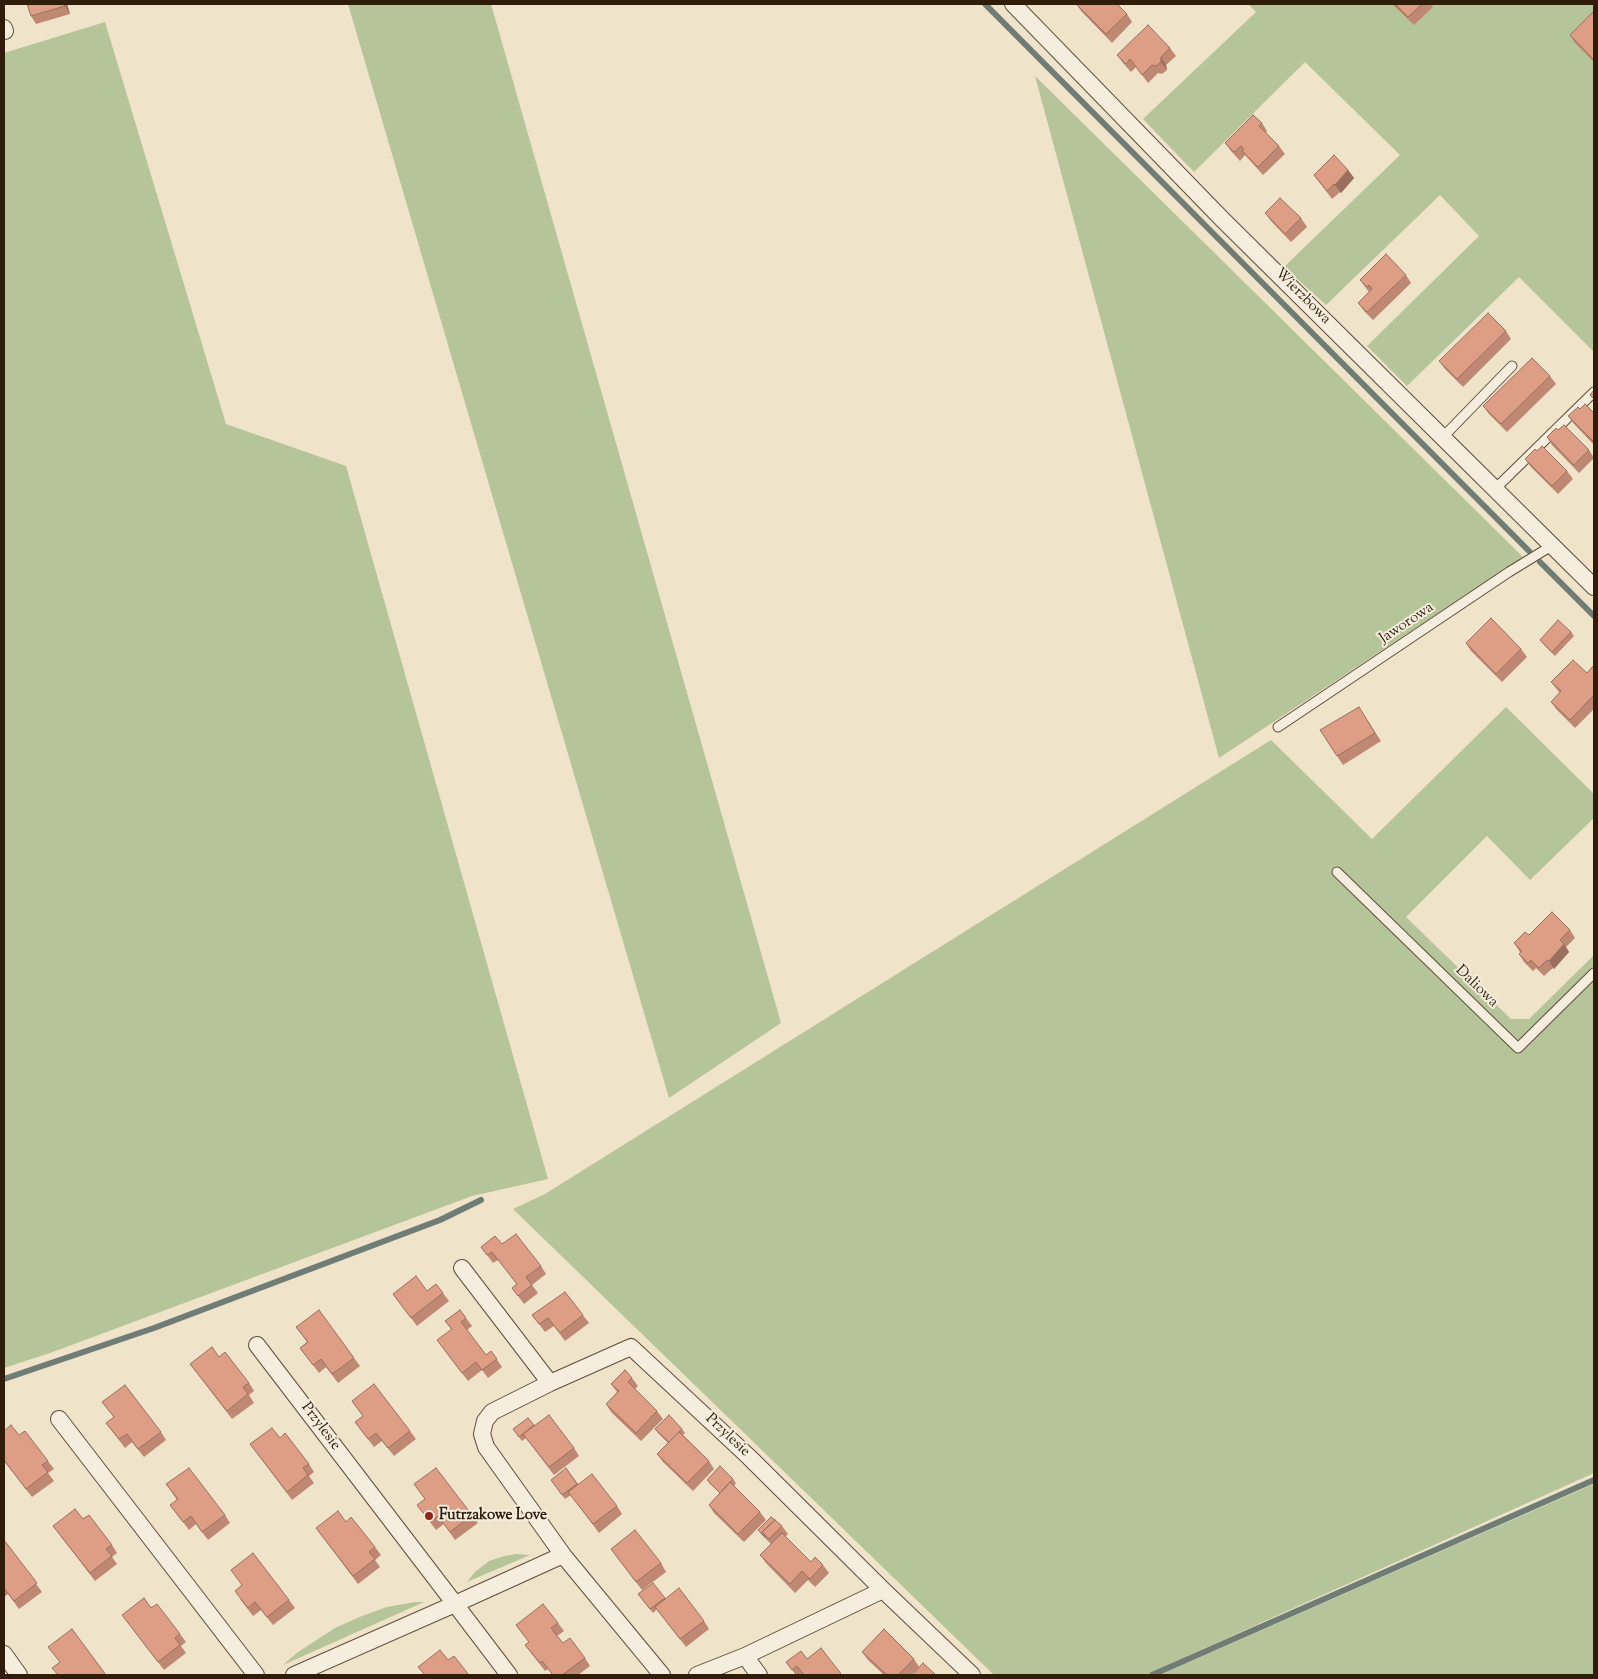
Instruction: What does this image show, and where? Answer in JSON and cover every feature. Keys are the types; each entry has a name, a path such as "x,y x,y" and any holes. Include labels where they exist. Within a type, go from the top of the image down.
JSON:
{"street":[{"name":"Wierzbowa","path":"1013,4 1216,213 1594,587"},
{"path":"462,1268 550,1383"},
{"name":"Przylesie","path":"257,1345 509,1675"},
{"name":"Przylesie","path":"662,1675 563,1555 486,1447 482,1434 485,1421 492,1412 550,1383 631,1347 749,1457 972,1675"},
{"path":"59,1419 256,1675"},
{"path":"294,1675 563,1555"},
{"path":"697,1675 745,1656 883,1590"},
{"path":"4,1654 20,1675"},
{"path":"745,1656 759,1675"}],"lane":[{"path":"1443,436 1512,366"},
{"path":"1495,488 1594,392"},
{"name":"Jaworowa","path":"1278,727 1509,572 1553,545"},
{"name":"Daliowa","path":"1337,872 1518,1048 1594,973"}],"green space":[{"path":"348,4 491,4 781,1023 669,1098"},
{"path":"1248,4 1594,4 1594,352 1519,277 1407,386 1367,346 1479,236 1440,195 1326,305 1284,267 1400,155 1305,62 1194,172 1143,119 1256,12"},
{"path":"105,22 226,424 346,466 548,1179 472,1196 50,1353 4,1368 4,53"},
{"path":"1035,76 1523,557 1219,758"},
{"path":"1506,707 1594,794 1594,818 1530,880 1487,836 1406,917 1511,1019 1529,1019 1594,955 1594,1473 1145,1675 994,1675 513,1209 545,1194 1271,740 1372,839"},
{"path":"1594,1484 1594,1675 1160,1675"},
{"path":"516,1554 530,1555 467,1582 475,1572 489,1561"},
{"path":"424,1602 283,1665 298,1652 335,1628 387,1607"}],"building":[{"path":"27,4 64,4 65,6 31,16"},
{"path":"1076,4 1117,4 1127,14 1106,34"},
{"path":"1395,4 1422,4 1408,17"},
{"path":"1594,11 1594,60 1570,35"},
{"path":"1148,25 1170,48 1161,57 1161,62 1156,66 1152,65 1142,75 1130,59 1126,64 1117,55"},
{"path":"1253,115 1262,123 1259,126 1279,146 1258,167 1242,151 1244,149 1241,146 1234,152 1225,143"},
{"path":"1334,155 1348,170 1327,191 1314,175"},
{"path":"1280,198 1301,218 1285,234 1265,213"},
{"path":"1386,254 1406,275 1367,312 1358,303 1372,289 1360,280"},
{"path":"1488,313 1506,331 1457,379 1439,361"},
{"path":"1532,358 1550,376 1501,424 1483,406"},
{"path":"1594,390 1594,399 1590,395"},
{"path":"1585,404 1594,413 1594,442 1568,416 1578,407 1580,409"},
{"path":"1564,425 1589,450 1574,465 1547,437 1556,428 1558,430"},
{"path":"1542,446 1567,471 1552,486 1525,459 1535,449 1537,451"},
{"path":"1491,618 1521,649 1496,674 1466,643"},
{"path":"1558,620 1571,632 1552,652 1540,640"},
{"path":"1573,660 1587,673 1594,665 1594,695 1570,720 1551,702 1561,691 1551,682"},
{"path":"1359,707 1375,733 1337,756 1320,730"},
{"path":"1552,912 1570,930 1560,940 1564,944 1549,961 1547,960 1539,968 1531,960 1528,963 1519,954 1522,951 1514,943 1525,932 1529,935"},
{"path":"516,1234 541,1266 526,1277 532,1285 518,1296 512,1288 517,1284 492,1252 487,1255 481,1247 495,1236 502,1244"},
{"path":"416,1276 427,1291 436,1284 443,1293 411,1318 393,1294"},
{"path":"565,1292 583,1315 560,1333 548,1318 539,1324 532,1315"},
{"path":"319,1310 354,1358 332,1374 321,1359 313,1365 300,1348 308,1342 296,1327"},
{"path":"460,1310 466,1318 461,1322 486,1355 491,1351 497,1359 482,1370 476,1362 462,1373 437,1340 452,1329 445,1321"},
{"path":"212,1347 219,1357 225,1352 249,1383 243,1387 248,1394 227,1411 190,1364"},
{"path":"625,1370 632,1378 628,1382 657,1411 636,1433 606,1404 619,1391 611,1384"},
{"path":"374,1384 410,1431 388,1448 376,1433 368,1439 355,1422 363,1416 352,1401"},
{"path":"125,1385 161,1432 138,1449 127,1434 119,1439 106,1423 114,1417 102,1402"},
{"path":"549,1415 574,1448 549,1467 523,1434"},
{"path":"669,1415 682,1429 669,1442 655,1429"},
{"path":"528,1418 534,1425 519,1437 513,1429"},
{"path":"11,1425 19,1435 25,1431 48,1461 42,1465 48,1472 26,1489 4,1460 4,1431"},
{"path":"272,1428 280,1438 285,1433 309,1464 303,1468 308,1475 287,1492 250,1444"},
{"path":"679,1432 709,1461 687,1483 657,1454"},
{"path":"720,1466 733,1479 720,1493 707,1480"},
{"path":"189,1468 225,1515 202,1532 191,1516 183,1522 170,1505 178,1499 166,1484"},
{"path":"436,1468 472,1515 450,1532 438,1516 430,1522 417,1505 425,1499 414,1484"},
{"path":"566,1468 577,1484 562,1495 551,1480"},
{"path":"592,1474 617,1506 593,1524 568,1492"},
{"path":"730,1482 760,1512 738,1534 709,1505"},
{"path":"75,1509 83,1519 89,1515 112,1545 106,1549 112,1556 90,1573 53,1526"},
{"path":"338,1511 346,1522 351,1517 375,1547 369,1552 375,1559 353,1576 316,1528"},
{"path":"771,1517 775,1520 762,1532 765,1537 758,1530"},
{"path":"775,1520 782,1526 769,1539 762,1532"},
{"path":"635,1530 661,1563 636,1582 611,1549"},
{"path":"782,1533 811,1562 815,1557 823,1565 810,1579 802,1571 790,1584 760,1555"},
{"path":"4,1540 37,1583 14,1601 4,1588"},
{"path":"253,1553 289,1600 267,1617 255,1602 248,1608 235,1591 242,1585 231,1570"},
{"path":"653,1583 665,1598 650,1609 638,1594"},
{"path":"679,1588 704,1621 680,1639 655,1607"},
{"path":"144,1598 151,1608 157,1604 180,1634 175,1638 180,1645 158,1662 122,1615"},
{"path":"543,1604 558,1623 551,1628 557,1636 563,1643 570,1638 585,1658 562,1675 553,1675 542,1661 540,1663 525,1645 529,1642 516,1625"},
{"path":"72,1629 106,1675 58,1675 52,1668 60,1662 48,1647"},
{"path":"884,1629 914,1659 898,1675 887,1675 862,1652"},
{"path":"821,1648 842,1675 804,1675 797,1666 792,1670 786,1662 801,1651 807,1659"},
{"path":"440,1650 448,1660 454,1656 469,1675 425,1675 418,1667"},
{"path":"923,1663 936,1675 912,1675"}],"waterway":[{"path":"985,4 1529,551"},
{"path":"1540,562 1594,616"},
{"path":"4,1379 154,1328 440,1220 481,1200"},
{"path":"1152,1675 1594,1480"}],"place":[{"name":"Futrzakowe Love","path":"429,1516"}]}
